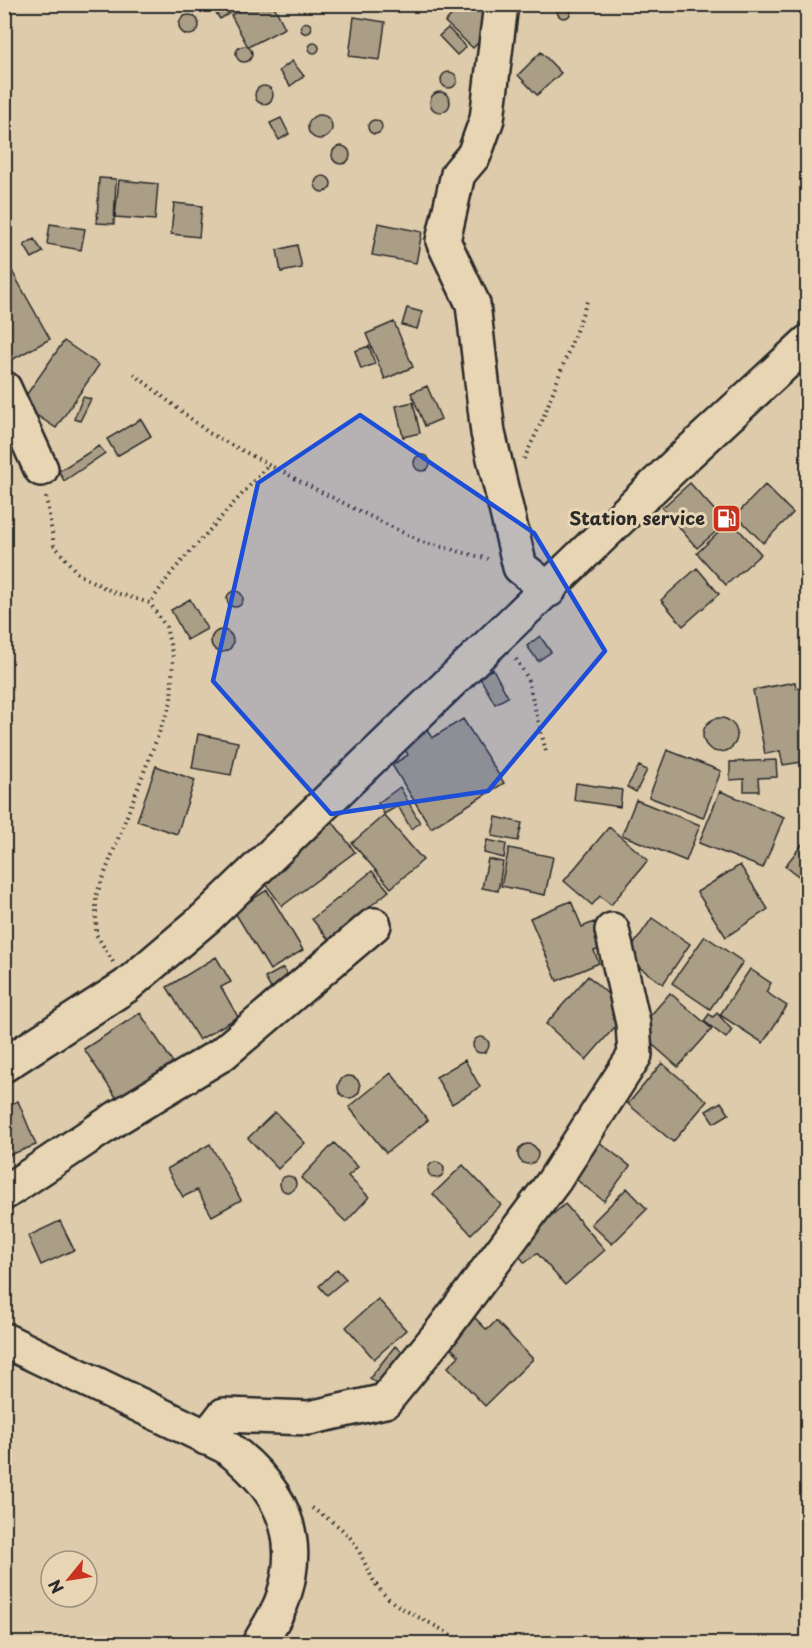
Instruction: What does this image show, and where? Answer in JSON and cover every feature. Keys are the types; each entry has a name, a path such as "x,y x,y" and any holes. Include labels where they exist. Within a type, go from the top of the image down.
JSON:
{"main road":[{"path":"501,4 487,119 474,155 458,174 443,240 473,304 488,433 520,567 549,590"},
{"path":"4,1065 126,986 207,917 500,633 549,590 807,342"},
{"path":"4,388 41,470"},
{"path":"4,1193 117,1118 222,1054 374,925"},
{"path":"206,1438 224,1415 309,1418 385,1401 442,1331 554,1181 635,1055 633,1023 612,930"},
{"path":"4,1340 225,1446 250,1464 281,1507 289,1528 293,1556 283,1599 259,1644"}],"path":[{"path":"504,493 542,422 588,299"},
{"path":"134,374 209,433 422,542 520,567"},
{"path":"150,603 172,572 268,464"},
{"path":"41,470 54,545 78,574 113,592 150,603 166,627 173,657 171,702 96,896 96,934 126,986"},
{"path":"500,633 527,677 547,755"},
{"path":"281,1507 310,1506 342,1529 356,1546 370,1575 383,1594 406,1611 452,1635 460,1644"}],"highlighted area":[{"path":"360,415 534,533 605,651 488,791 331,814 213,681 258,483"}],"building":[{"path":"172,4 187,4 179,9"},
{"path":"225,4 230,13 220,19 214,10"},
{"path":"252,4 273,4 285,28 248,47 231,15"},
{"path":"462,4 475,4 496,24 473,48 445,22"},
{"path":"564,4 569,6 571,11 569,16 564,18 559,16 557,11 559,6"},
{"path":"189,15 196,18 199,25 196,32 189,35 182,32 179,25 182,18"},
{"path":"354,17 385,22 380,60 349,56"},
{"path":"306,23 310,24 310,32 306,33 302,32 301,28 302,24"},
{"path":"448,28 466,47 457,55 439,36"},
{"path":"314,43 318,44 318,52 314,53 310,52 309,48 310,44"},
{"path":"244,46 252,54 244,62 236,54"},
{"path":"541,52 561,73 537,95 518,75"},
{"path":"292,61 304,76 290,86 279,71"},
{"path":"446,72 452,72 457,80 455,86 446,88 441,83 441,77"},
{"path":"264,86 272,91 273,95 268,103 264,104 256,99 255,95 260,87"},
{"path":"440,92 447,95 450,102 447,109 440,112 433,109 430,102 433,95"},
{"path":"320,115 329,118 332,127 329,136 320,139 311,136 308,127 311,118"},
{"path":"281,118 289,134 279,140 270,123"},
{"path":"372,120 378,120 382,127 378,134 372,134 368,130 368,124"},
{"path":"341,146 347,149 350,155 347,161 341,164 335,161 332,155 335,149"},
{"path":"320,176 326,176 331,184 329,190 320,192 315,187 315,181"},
{"path":"99,178 116,179 114,224 97,223"},
{"path":"119,180 158,184 155,220 115,217"},
{"path":"174,203 202,206 199,237 171,234"},
{"path":"378,223 422,232 416,263 372,255"},
{"path":"50,224 85,229 81,250 47,244"},
{"path":"34,239 43,252 32,258 24,245"},
{"path":"297,245 302,268 281,272 277,250"},
{"path":"8,264 50,339 8,362 4,355 4,265"},
{"path":"407,308 422,312 417,329 402,325"},
{"path":"394,322 413,367 385,379 366,334"},
{"path":"64,341 99,365 56,428 20,404"},
{"path":"369,346 375,364 361,369 355,351"},
{"path":"427,386 441,419 425,426 411,393"},
{"path":"83,397 91,399 80,421 74,419"},
{"path":"413,402 420,433 403,437 396,406"},
{"path":"141,419 151,436 117,456 107,439"},
{"path":"99,446 105,453 64,481 59,471"},
{"path":"422,455 428,457 430,463 428,469 422,471 416,469 414,463 416,457"},
{"path":"690,483 726,523 697,548 662,508"},
{"path":"765,485 793,513 763,543 736,515"},
{"path":"731,521 761,554 726,585 697,553"},
{"path":"697,568 719,594 683,626 661,600"},
{"path":"232,591 238,591 243,599 241,605 232,607 227,602 227,596"},
{"path":"190,599 207,629 187,640 171,610"},
{"path":"222,630 230,633 233,641 230,649 222,652 214,649 211,641 214,633"},
{"path":"540,636 551,652 538,661 527,646"},
{"path":"493,669 508,697 495,704 479,676"},
{"path":"795,682 796,688 808,687 808,761 783,765 780,751 765,754 753,690"},
{"path":"720,718 732,723 737,735 732,747 720,752 708,747 703,735 708,723"},
{"path":"463,719 504,783 431,828 392,765 408,755 403,746 427,730 432,738"},
{"path":"198,734 238,742 231,775 192,768"},
{"path":"667,750 721,771 703,818 649,797"},
{"path":"776,760 777,777 758,778 759,791 744,791 744,779 730,780 730,762"},
{"path":"156,766 195,780 177,834 137,821"},
{"path":"639,766 647,770 636,792 627,787"},
{"path":"576,783 622,790 620,807 574,800"},
{"path":"400,787 420,823 411,829 398,806 384,814 378,803"},
{"path":"720,791 784,817 763,868 699,843"},
{"path":"636,800 700,825 686,861 622,835"},
{"path":"384,815 423,860 391,888 352,843"},
{"path":"496,817 522,823 518,841 492,836"},
{"path":"330,818 355,852 282,906 257,872"},
{"path":"609,827 648,860 611,905 600,896 592,905 564,881"},
{"path":"808,837 808,883 785,866"},
{"path":"487,840 506,844 504,858 484,853"},
{"path":"509,848 553,857 545,895 501,886"},
{"path":"488,859 503,862 498,891 482,888"},
{"path":"740,865 768,909 726,937 697,892"},
{"path":"372,871 389,891 329,940 312,919"},
{"path":"267,890 303,950 270,970 234,911"},
{"path":"571,901 582,927 594,922 605,947 594,951 599,963 557,981 530,918"},
{"path":"4,902 11,908 4,914"},
{"path":"652,918 690,944 663,984 625,957"},
{"path":"705,936 743,962 710,1009 672,983"},
{"path":"216,957 231,982 221,987 238,1017 199,1040 167,987"},
{"path":"283,968 292,982 273,992 265,978"},
{"path":"750,969 771,983 766,992 787,1006 763,1043 720,1015"},
{"path":"588,976 620,1005 612,1015 619,1022 586,1060 546,1024"},
{"path":"670,993 712,1029 678,1067 637,1031"},
{"path":"140,1013 176,1067 120,1103 84,1049"},
{"path":"717,1013 732,1030 726,1038 704,1021 709,1014 713,1017"},
{"path":"478,1037 484,1037 489,1045 487,1051 478,1053 473,1048 473,1042"},
{"path":"465,1060 480,1087 452,1104 436,1077"},
{"path":"662,1063 707,1101 673,1142 628,1104"},
{"path":"391,1073 428,1120 386,1153 349,1107"},
{"path":"345,1076 353,1076 360,1083 360,1091 353,1098 345,1098 338,1091 338,1083"},
{"path":"18,1101 36,1145 4,1157 4,1107"},
{"path":"721,1102 729,1114 714,1123 706,1111"},
{"path":"275,1112 305,1143 278,1169 248,1138"},
{"path":"590,1135 630,1166 604,1201 564,1170"},
{"path":"334,1143 358,1167 348,1176 369,1197 346,1222 301,1178"},
{"path":"210,1144 241,1200 212,1216 197,1190 183,1197 167,1169"},
{"path":"524,1144 532,1144 538,1150 538,1158 532,1164 524,1164 518,1158 518,1150"},
{"path":"436,1162 444,1170 436,1178 428,1170"},
{"path":"463,1165 501,1205 471,1234 433,1194"},
{"path":"288,1176 294,1178 296,1184 294,1190 288,1192 282,1190 280,1184 282,1178"},
{"path":"627,1188 647,1209 612,1244 591,1224"},
{"path":"565,1204 605,1250 565,1285 537,1253 525,1263 513,1248"},
{"path":"60,1221 74,1250 41,1265 28,1236"},
{"path":"337,1269 346,1279 327,1295 319,1286"},
{"path":"378,1299 406,1330 374,1359 346,1327"},
{"path":"473,1316 487,1330 496,1321 533,1359 485,1406 448,1367 459,1356 445,1342"},
{"path":"395,1346 405,1354 380,1386 370,1378"}],"place":[{"name":"Station service","path":"726,519"}]}
